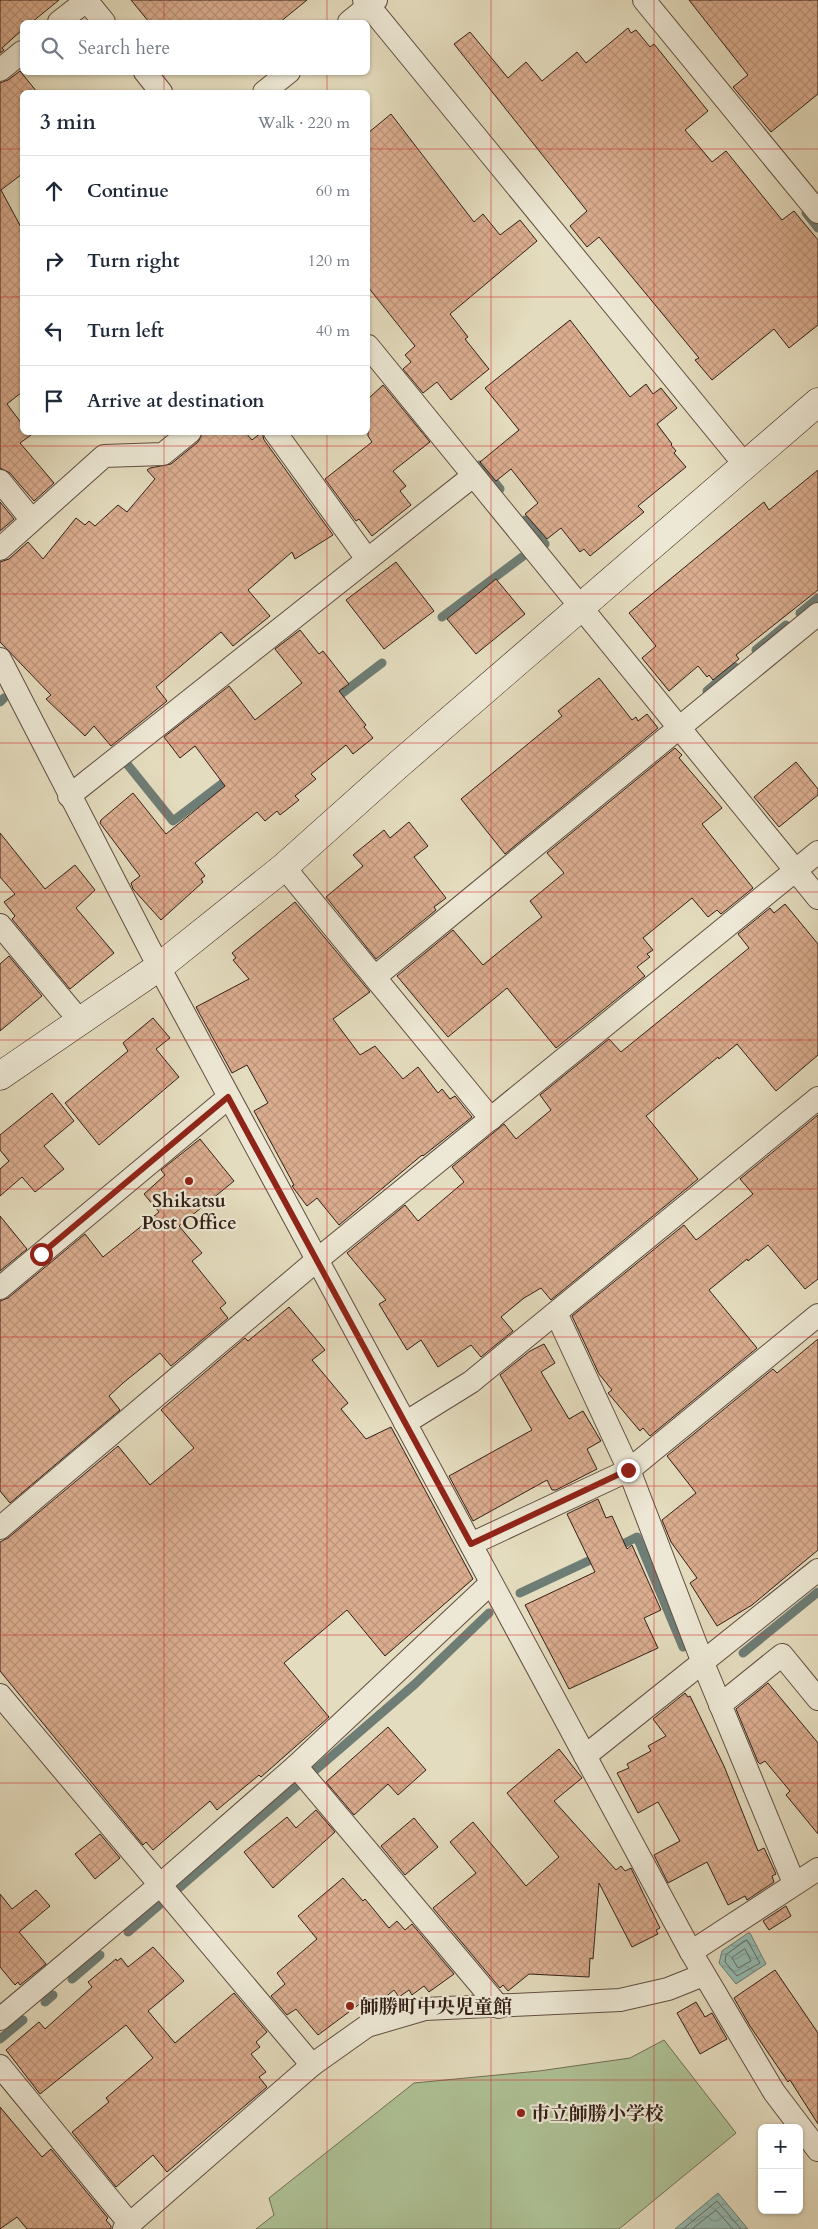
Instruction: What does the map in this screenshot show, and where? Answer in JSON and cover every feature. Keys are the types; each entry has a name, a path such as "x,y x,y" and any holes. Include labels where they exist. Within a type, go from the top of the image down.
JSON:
{"street":[{"path":"61,20 86,0 102,20"},
{"path":"644,0 818,212"},
{"path":"351,20 370,2 745,465"},
{"path":"0,70 20,54"},
{"path":"147,75 159,90"},
{"path":"266,90 284,75"},
{"path":"370,348 818,898"},
{"path":"0,1076 159,967 284,867 818,402"},
{"path":"0,549 31,519 104,456 163,454 186,435"},
{"path":"277,435 368,559"},
{"path":"69,796 473,476"},
{"path":"0,482 31,519"},
{"path":"375,977 818,614"},
{"path":"0,660 69,796 228,1097 703,1974 774,2092 817,2147"},
{"path":"0,1528 317,1260 818,852"},
{"path":"284,867 491,1119"},
{"path":"0,925 80,1021"},
{"path":"0,1288 228,1097"},
{"path":"405,1423 471,1382 818,1098"},
{"path":"556,1312 628,1470 703,1663 794,1883"},
{"path":"471,1544 628,1470 818,1315"},
{"path":"585,1756 818,1570"},
{"path":"0,2019 167,1894 303,1774 491,1583"},
{"path":"720,1705 782,1655 818,1699"},
{"path":"0,1695 312,2065"},
{"path":"303,1774 499,2007"},
{"path":"691,1952 818,1869"},
{"path":"0,2066 127,2226 312,2065 367,2026 425,2009 620,2000 668,1990 703,1974"}],"green space":[{"path":"664,2040 736,2133 619,2229 256,2229 274,2215 269,2198 414,2083 539,2071 630,2058"}],"water":[{"path":"750,1933 766,1964 736,1984 719,1963 722,1951"},
{"path":"718,2193 748,2229 675,2229"}],"building":[{"path":"0,0 59,0 34,20 20,20 20,32 2,48 4,50 0,53"},
{"path":"131,0 307,0 282,20 147,20"},
{"path":"689,0 818,0 818,94 771,132 733,87 748,75"},
{"path":"628,28 631,33 636,30 650,47 654,44 708,111 685,130 712,162 726,151 782,220 794,211 818,240 818,325 789,348 774,329 712,380 695,360 699,358 599,237 587,247 570,226 587,211 454,44 470,32 508,78 526,62 542,81 577,52 586,63"},
{"path":"20,71 20,75 23,75 35,90 20,90 20,176 1,190 20,225 20,394 7,404 20,421 20,435 31,435 20,443 54,483 34,501 10,473 0,468 0,83 8,80"},
{"path":"391,114 474,222 483,214 500,235 520,220 537,241 450,314 468,337 465,339 489,369 451,400 437,382 423,393 403,369 411,362 405,355 415,346 370,290 370,131"},
{"path":"570,320 630,397 646,384 653,394 661,388 677,408 657,424 672,444 676,451 674,453 686,467 638,506 644,512 590,556 584,549 580,552 561,528 547,539 525,514 538,503 511,469 496,481 480,462 519,430 485,388"},
{"path":"383,385 430,442 393,471 406,486 400,491 411,505 372,536 359,519 356,521 325,479 372,442 368,436 370,435 370,397"},
{"path":"202,435 248,435 252,440 258,435 263,435 264,440 333,535 295,559 292,552 248,590 270,616 233,646 221,632 156,687 167,701 111,746 94,726 85,736 46,699 51,695 0,642 0,562 9,559 28,542 43,559 76,518 85,525 89,521 95,526 118,505 127,512 155,479 147,470 171,464 198,442"},
{"path":"818,470 818,590 736,655 739,659 713,680 709,675 707,677 698,666 669,691 642,658 656,646 629,613 764,502 769,510"},
{"path":"0,502 14,519 0,531"},
{"path":"396,562 434,611 384,649 346,600"},
{"path":"496,579 525,614 476,654 447,619"},
{"path":"300,630 319,654 323,651 349,684 339,691 366,725 364,727 373,738 353,754 346,745 311,774 316,779 295,796 299,800 280,815 277,811 265,821 257,812 195,863 205,876 201,879 203,882 161,920 133,889 131,883 140,876 100,823 101,820 133,793 166,834 225,786 195,746 180,758 164,737 229,686 255,720 302,683 275,649"},
{"path":"599,678 632,720 636,717 638,721 647,714 658,728 505,854 461,799 562,716 558,711"},
{"path":"675,748 682,755 679,758 722,808 702,824 753,888 721,914 717,910 708,917 692,898 643,938 653,950 647,954 650,957 637,967 645,976 556,1048 507,988 448,1037 397,976 453,930 483,965 542,917 530,901 564,873 547,853"},
{"path":"796,762 818,789 818,795 779,827 754,797"},
{"path":"409,822 428,846 414,857 446,898 434,907 436,910 376,959 326,897 363,866 353,855 384,830 390,838"},
{"path":"0,833 45,889 75,865 95,890 76,908 114,953 70,989 12,919 15,916 4,902 15,894 0,877"},
{"path":"295,902 370,992 333,1019 360,1055 375,1046 403,1079 418,1067 438,1093 442,1089 450,1099 455,1096 472,1117 422,1155 339,1225 317,1198 307,1206 292,1186 294,1185 254,1111 268,1103 247,1065 232,1073 196,1007 249,979 233,960 236,958 232,953"},
{"path":"785,904 818,944 818,1055 776,1091 737,1044 719,1059 718,1057 646,1116 698,1179 551,1300 541,1288 524,1298 501,1317 513,1331 481,1357 471,1345 438,1367 421,1340 407,1350 379,1304 386,1300 347,1253 405,1205 418,1221 464,1182 452,1167 504,1124 516,1139 551,1110 540,1095 609,1039 621,1052 749,948 738,934 770,908 774,913"},
{"path":"9,956 42,996 0,1031 0,964"},
{"path":"153,1018 170,1038 156,1049 179,1077 99,1145 65,1103 128,1051 123,1043"},
{"path":"52,1093 74,1121 44,1146 64,1169 35,1192 22,1177 0,1196 0,1169 9,1161 0,1150 0,1135"},
{"path":"818,1115 818,1279 805,1289 768,1245 748,1261 747,1259 709,1290 757,1348 650,1436 643,1428 640,1431 608,1393 612,1390 599,1374 572,1316 684,1225 696,1240 753,1194 740,1179"},
{"path":"200,1139 234,1181 179,1226 202,1253 192,1261 226,1303 220,1308 228,1318 171,1366 160,1353 123,1383 109,1396 120,1410 10,1503 0,1491 0,1301 8,1298 85,1234 103,1257 159,1212 144,1194 165,1175 161,1170"},
{"path":"0,1216 27,1249 0,1271"},
{"path":"289,1307 325,1350 312,1360 348,1403 341,1409 366,1439 391,1427 473,1579 385,1656 347,1610 284,1663 329,1717 261,1777 259,1775 217,1810 210,1801 153,1850 146,1842 143,1845 0,1671 0,1542 8,1538 118,1446 150,1485 194,1448 161,1410 245,1338 248,1341"},
{"path":"818,1339 818,1550 752,1605 717,1626 690,1583 697,1578 671,1542 662,1520 696,1493 667,1456 773,1369 777,1373"},
{"path":"544,1344 555,1363 541,1372 569,1419 583,1411 601,1441 587,1449 597,1469 556,1490 552,1490 547,1480 473,1521 449,1476 532,1430 500,1375 530,1351"},
{"path":"598,1499 606,1518 612,1516 627,1549 632,1545 661,1610 644,1618 658,1648 569,1689 525,1605 595,1572 567,1514"},
{"path":"768,1683 818,1743 818,1834 786,1795 790,1791 765,1761 760,1764 758,1762 736,1709"},
{"path":"685,1693 688,1697 690,1696 724,1766 758,1851 764,1848 776,1874 772,1876 774,1882 747,1900 745,1896 728,1905 707,1862 668,1883 654,1855 680,1841 658,1802 638,1813 617,1773 629,1768 627,1764 651,1751 648,1746 666,1736 653,1719"},
{"path":"388,1727 426,1770 398,1795 388,1784 354,1815 326,1782"},
{"path":"559,1749 582,1778 554,1801 616,1870 621,1866 625,1871 631,1868 660,1928 656,1930 658,1934 632,1947 599,1883 593,1959 590,1958 589,1977 529,1974 508,1991 503,1985 500,1988 433,1908 476,1873 450,1842 473,1822 526,1886 559,1857 507,1793"},
{"path":"316,1810 335,1832 273,1888 244,1852 287,1817 296,1828"},
{"path":"414,1818 438,1847 405,1875 381,1846"},
{"path":"100,1834 120,1858 95,1879 75,1854"},
{"path":"343,1878 363,1901 365,1899 389,1928 397,1921 405,1930 412,1924 454,1974 429,1992 424,1986 412,1995 409,1990 399,1997 394,1990 372,2008 365,2000 318,2035 296,2009 287,2015 271,1996 285,1984 277,1973 317,1939 298,1916"},
{"path":"36,1890 50,1906 19,1932 46,1964 20,1985 18,1982 15,1985 0,1967 0,1894 12,1909"},
{"path":"786,1906 791,1916 769,1930 763,1921"},
{"path":"153,1947 184,1981 148,2011 175,2043 234,1993 267,2032 256,2042 260,2047 251,2054 266,2072 259,2077 267,2087 167,2172 153,2155 116,2187 72,2132 109,2102 106,2098 153,2058 126,2025 40,2094 6,2050 39,2022 45,2029 92,1987 88,1982 116,1959 117,1961 121,1958 128,1967"},
{"path":"775,1970 818,2033 818,2124 790,2080 788,2082 750,2026 734,1998"},
{"path":"696,2002 705,2017 712,2013 727,2039 700,2054 677,2013"},
{"path":"0,2107 42,2157 51,2149 108,2218 106,2220 111,2229 27,2229 17,2217 0,2229"}],"waterway":[{"path":"806,213 818,228"},
{"path":"480,465 500,489"},
{"path":"525,520 545,544"},
{"path":"442,617 522,557"},
{"path":"800,613 818,598"},
{"path":"756,650 786,625"},
{"path":"332,701 382,663"},
{"path":"707,691 735,667"},
{"path":"0,702 4,698"},
{"path":"127,764 173,821 232,776"},
{"path":"615,1548 637,1537 683,1647"},
{"path":"520,1593 599,1556"},
{"path":"743,1653 818,1592"},
{"path":"128,1932 415,1684 489,1613"},
{"path":"72,1979 100,1955"},
{"path":"45,2002 53,1995"},
{"path":"0,2039 23,2020"}],"place":[{"name":"Shikatsu Post Office","path":"189,1181"},
{"name":"師勝町中央児童館","path":"350,2006"},
{"name":"市立師勝小学校","path":"521,2113"}],"route":[{"path":"41,1254 228,1097 471,1544 628,1470"}]}
